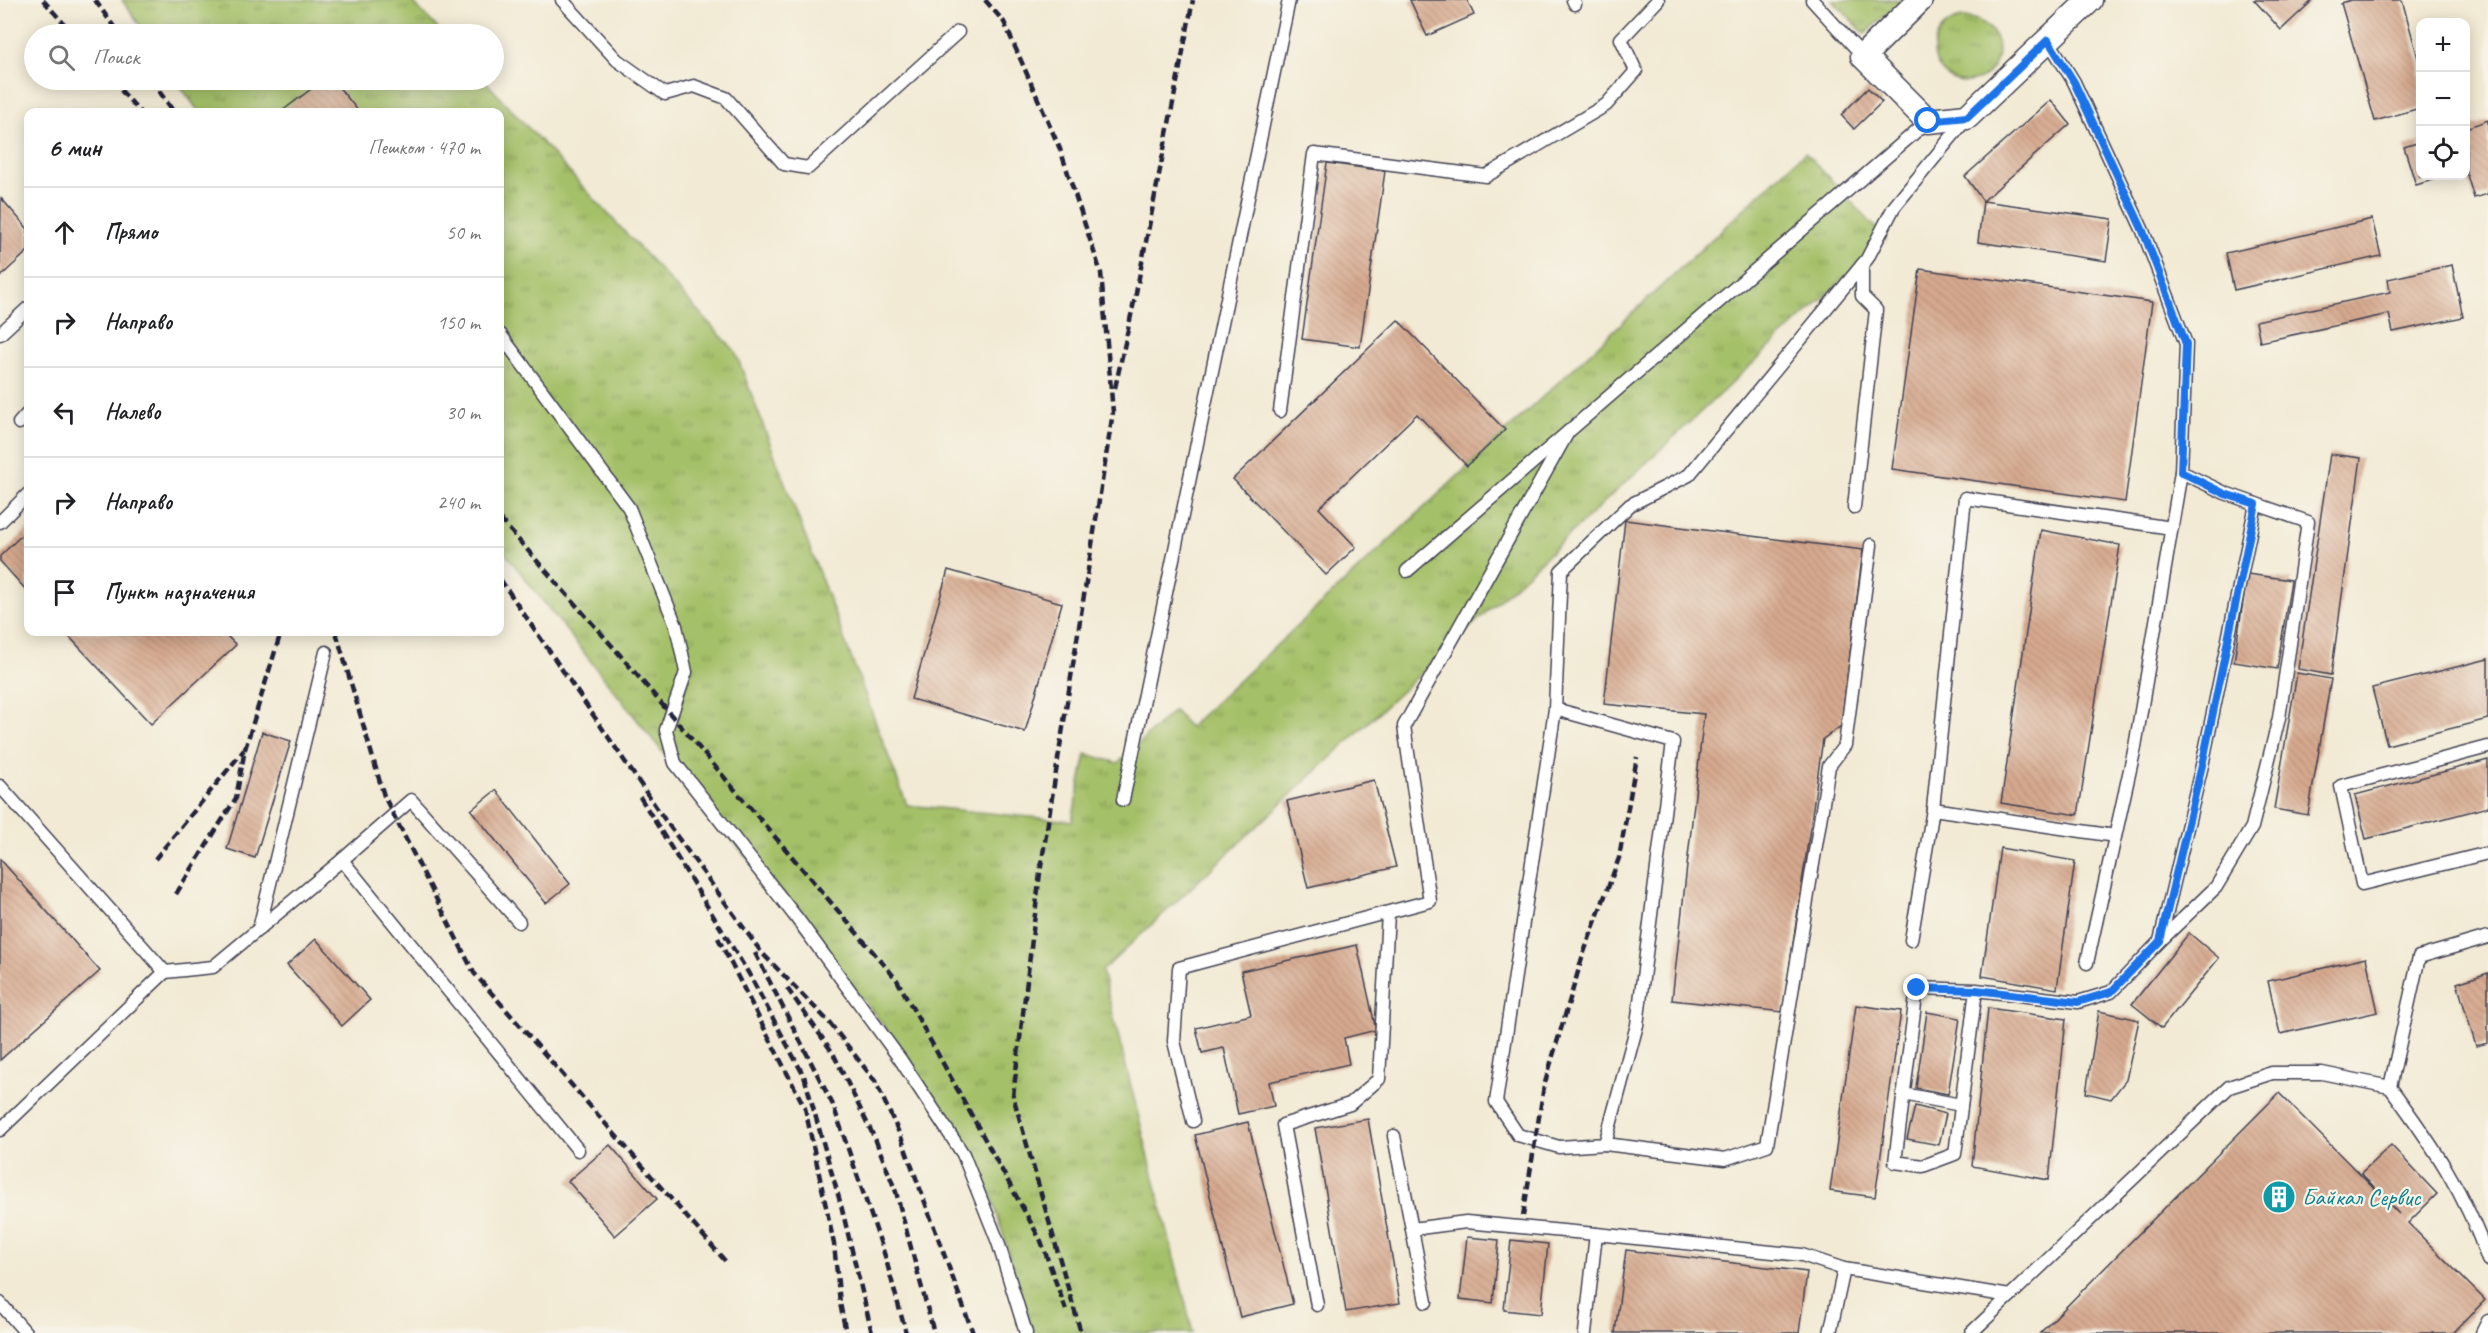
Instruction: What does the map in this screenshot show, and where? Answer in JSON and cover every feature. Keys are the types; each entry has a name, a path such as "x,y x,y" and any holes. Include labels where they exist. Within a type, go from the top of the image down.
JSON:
{"street":[{"path":"1920,0 1863,56 1928,121 1967,117 2090,0"}],"lane":[{"path":"562,0 617,60 665,94 694,86 726,98 783,164 808,168 958,32"},
{"path":"1124,800 1289,0"},
{"path":"1280,411 1314,154 1486,176 1606,105 1636,71 1621,39 1658,0"},
{"path":"1812,0 1863,56"},
{"path":"2048,40 2074,82 2138,220 2186,344 2181,472 2172,528 2134,747 2086,963"},
{"path":"1871,545 1845,745 1829,766 1767,1145 1725,1159 1605,1144 1559,1147 1518,1135 1496,1102 1555,709 1562,571 1630,505 1689,475 1862,265 1894,207 1967,117"},
{"path":"1407,571 1928,121"},
{"path":"1854,507 1876,310 1862,296 1862,265"},
{"path":"0,334 24,312"},
{"path":"504,339 629,508 676,626 686,672 666,730 675,763 799,921 900,1059 963,1154 998,1242 1026,1333"},
{"path":"19,423 24,417"},
{"path":"1193,1122 1174,1041 1179,968 1430,902 1404,726 1568,432"},
{"path":"1976,990 1955,1154 1923,1166 1895,1162 1917,988 1976,990 2078,1002 2111,992 2216,887 2252,827 2279,718 2308,522 2225,494 2181,472"},
{"path":"0,522 24,498"},
{"path":"1911,940 1933,809 1965,498 2172,528"},
{"path":"2160,941 2203,761 2256,504"},
{"path":"259,928 326,652"},
{"path":"1555,709 1673,742 1637,1025 1605,1144"},
{"path":"2488,747 2341,786 2362,884 2488,853"},
{"path":"0,786 165,972"},
{"path":"0,1130 165,972 213,967 411,800 519,922"},
{"path":"1933,809 2115,836"},
{"path":"342,860 578,1149"},
{"path":"1317,1305 1283,1125 1350,1104 1379,1080 1388,912"},
{"path":"2390,1087 2419,957 2488,937"},
{"path":"1971,1333 2229,1087 2272,1073 2322,1073 2390,1087 2435,1148 2476,1223 2488,1260"},
{"path":"1904,1094 1961,1105"},
{"path":"1394,1136 1426,1302"},
{"path":"1412,1229 1466,1222 1802,1256 1844,1269 2010,1296"},
{"path":"1585,1333 1596,1234"},
{"path":"1830,1333 1844,1269"},
{"path":"0,1303 26,1333"},
{"path":"2482,1333 2488,1321"}],"green space":[{"path":"122,0 411,0 434,24 139,24"},
{"path":"1832,0 1901,0 1865,34"},
{"path":"1960,18 1972,18 1989,27 1996,38 1998,50 1996,62 1989,73 1972,82 1960,82 1948,77 1939,68 1934,56 1934,44 1939,32 1948,23"},
{"path":"183,90 493,90 735,351 907,805 1072,821 1086,754 1118,763 1174,710 1189,727 1805,152 1886,239 1102,971 1193,1333 1032,1333 992,1197 882,1023 792,915 504,552 504,108 196,108"}],"building":[{"path":"1410,0 1467,0 1474,15 1427,36"},
{"path":"2254,0 2313,0 2281,30"},
{"path":"2351,0 2402,0 2416,51 2416,109 2375,121 2341,3"},
{"path":"1868,88 1882,102 1854,129 1841,115"},
{"path":"310,90 341,90 356,108 286,108"},
{"path":"2051,100 2070,124 1983,201 1965,176"},
{"path":"2488,120 2488,194 2474,198 2468,180 2470,127"},
{"path":"2416,143 2416,180 2433,180 2416,185 2404,147"},
{"path":"1327,163 1385,171 1360,347 1302,339"},
{"path":"1,198 24,224 24,255 0,277"},
{"path":"1983,201 2112,219 2106,261 1978,242"},
{"path":"2372,219 2381,256 2234,290 2226,253"},
{"path":"2452,265 2463,317 2393,332 2389,314 2260,342 2256,321 2390,292 2388,279"},
{"path":"1920,269 2152,302 2125,502 1892,469"},
{"path":"1398,320 1505,430 1467,466 1417,414 1319,508 1356,547 1326,575 1233,479"},
{"path":"2330,454 2361,458 2331,675 2298,669"},
{"path":"1625,520 1863,550 1841,726 1823,739 1783,1012 1672,1000 1704,714 1604,704"},
{"path":"2041,530 2120,545 2078,815 2001,803"},
{"path":"24,533 24,588 0,561 0,556"},
{"path":"948,570 1062,603 1025,732 911,699"},
{"path":"2247,574 2291,580 2277,669 2234,662"},
{"path":"69,636 227,636 236,645 151,724"},
{"path":"2488,659 2488,719 2387,745 2372,688"},
{"path":"2297,673 2331,679 2308,815 2274,809"},
{"path":"262,732 291,741 255,858 227,849"},
{"path":"2488,760 2488,807 2366,839 2355,795"},
{"path":"1374,780 1396,867 1308,888 1287,801"},
{"path":"496,790 570,884 546,903 471,810"},
{"path":"2000,848 2075,861 2057,989 1982,976"},
{"path":"0,859 100,971 0,1060"},
{"path":"2189,933 2219,958 2162,1028 2132,1004"},
{"path":"316,939 370,1000 342,1026 287,965"},
{"path":"1357,945 1376,1030 1344,1038 1349,1064 1269,1082 1274,1106 1238,1114 1224,1048 1202,1053 1196,1028 1251,1015 1241,971"},
{"path":"2366,958 2378,1012 2280,1034 2268,981"},
{"path":"2488,973 2488,1043 2476,1046 2457,983"},
{"path":"1856,1005 1901,1011 1875,1197 1830,1191"},
{"path":"1988,1008 2066,1019 2049,1180 1972,1166"},
{"path":"2099,1011 2139,1020 2126,1080 2111,1099 2086,1093"},
{"path":"1927,1012 1960,1018 1948,1094 1916,1088"},
{"name":"Байкал Сервис","path":"2279,1093 2399,1214 2361,1173 2391,1145 2437,1194 2408,1223 2485,1300 2453,1333 2040,1333"},
{"path":"1915,1106 1946,1114 1939,1145 1907,1139"},
{"path":"1368,1119 1400,1303 1346,1312 1315,1128"},
{"path":"1248,1122 1293,1304 1240,1317 1195,1135"},
{"path":"610,1145 657,1199 615,1236 568,1181"},
{"path":"1467,1237 1499,1240 1493,1303 1460,1299"},
{"path":"1511,1240 1548,1244 1541,1314 1504,1310"},
{"path":"1626,1250 1807,1272 1799,1333 1615,1333"}],"railway":[{"path":"43,0 64,24"},
{"path":"95,0 112,24"},
{"path":"985,0 1004,22 1060,149 1101,273 1113,412 1040,873 1013,1096 1081,1333"},
{"path":"1115,388 1136,293 1193,0"},
{"path":"121,90 136,108"},
{"path":"158,90 171,108"},
{"path":"504,524 614,648 897,980 1041,1241 1066,1310"},
{"path":"504,585 665,820 762,953 829,1022 875,1081 901,1137 973,1333"},
{"path":"176,894 236,798 245,749 280,636"},
{"path":"337,636 384,796 474,973 727,1263"},
{"path":"155,859 244,750"},
{"path":"1523,1216 1544,1086 1583,955 1619,858 1637,757"},
{"path":"640,797 749,974 804,1076 841,1205 872,1333"},
{"path":"718,938 805,1108 834,1244 840,1303 846,1333"},
{"path":"755,953 833,1105 885,1256 906,1333"},
{"path":"787,988 833,1053 876,1141 896,1192 934,1333"}],"place":[{"name":"Байкал Сервис","path":"2279,1197"}],"route":[{"path":"1917,988 1976,990 2078,1002 2111,992 2160,941 2203,761 2256,504 2225,494 2181,472 2186,344 2143,231 2074,82 2048,40 1967,117 1928,121"}]}
